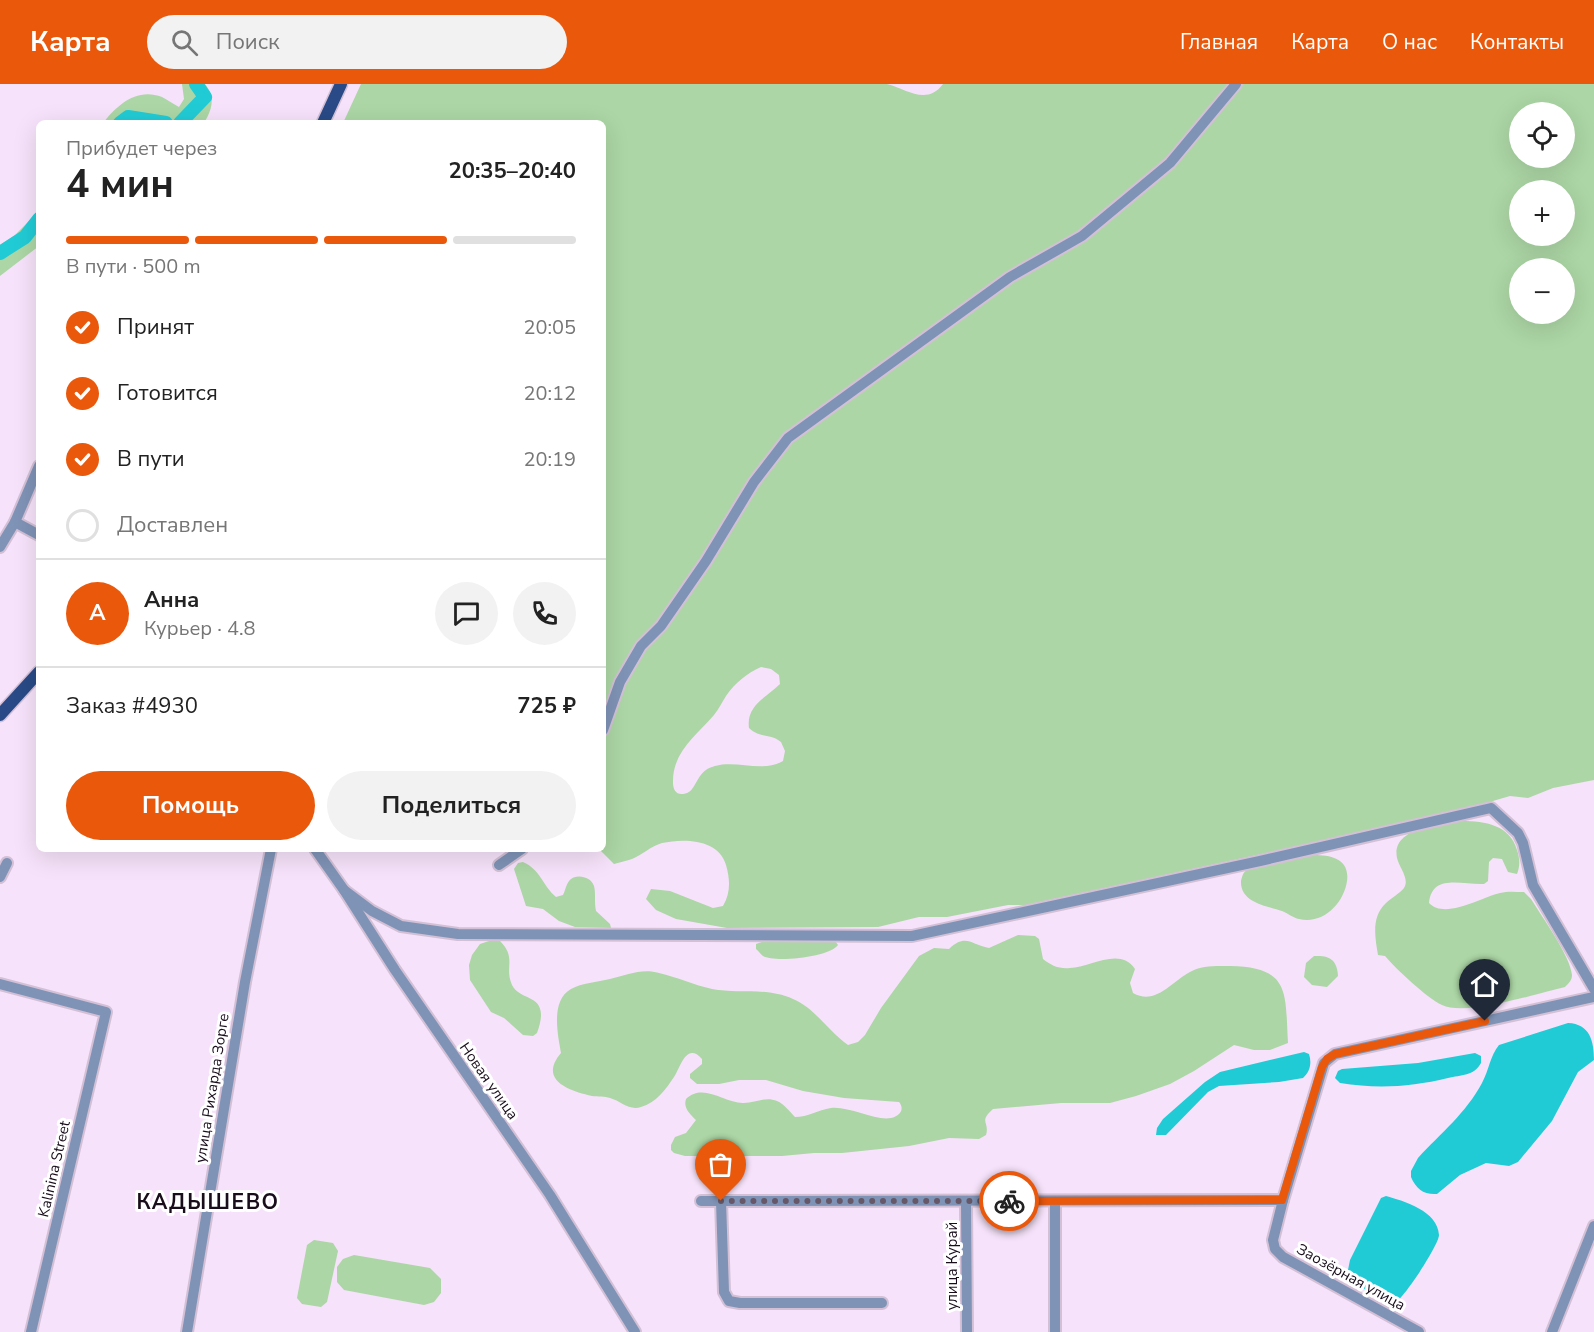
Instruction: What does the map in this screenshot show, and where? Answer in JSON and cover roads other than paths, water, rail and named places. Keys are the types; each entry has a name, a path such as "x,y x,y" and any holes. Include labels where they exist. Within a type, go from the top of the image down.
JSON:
{"main road":[{"path":"324,120 341,84"},
{"path":"0,715 36,675"}],"street":[{"path":"606,722 620,682 641,646 667,617 706,561 754,482 788,438 1010,277 1082,236 1170,163 1236,84"},
{"path":"0,547 15,522 36,473"},
{"path":"15,522 36,533"},
{"path":"344,890 372,911 400,926 458,934 912,936 1260,861 1491,808 1518,833 1524,843 1533,885 1594,989"},
{"name":"улица Рихарда Зорге","path":"187,1332 246,974 270,852"},
{"name":"Новая улица","path":"317,852 395,970 550,1195 635,1332"},
{"path":"499,865 518,852"},
{"path":"0,877 7,863"},
{"name":"Kalinina Street","path":"0,984 106,1012 31,1332"},
{"name":"Заозёрная улица","path":"1419,1332 1278,1253 1274,1246 1273,1240 1282,1200 1322,1067 1331,1056 1594,997"},
{"path":"701,1201 1282,1200"},
{"path":"721,1201 724,1292 729,1301 740,1303 882,1303"},
{"name":"улица Курай","path":"966,1201 967,1332"},
{"path":"1055,1201 1055,1332"},
{"path":"1552,1332 1594,1226"}],"water":[{"path":"1568,1023 1586,1030 1592,1040 1594,1060 1578,1072 1552,1121 1518,1162 1509,1166 1486,1163 1460,1175 1437,1194 1424,1192 1418,1188 1411,1177 1411,1171 1418,1158 1476,1094 1499,1045"},
{"path":"1304,1052 1309,1054 1310,1064 1303,1078 1219,1086 1208,1092 1166,1135 1156,1135 1157,1128 1163,1119 1205,1082 1220,1072"},
{"path":"1475,1053 1481,1056 1481,1063 1475,1070 1434,1081 1381,1086 1340,1083 1335,1078 1338,1071 1342,1069 1418,1063"},
{"path":"1386,1196 1410,1204 1427,1213 1433,1219 1439,1235 1419,1273 1404,1294 1394,1303 1376,1297 1347,1275 1350,1260 1381,1198"}],"waterway":[{"path":"183,120 205,97 196,84"},
{"path":"124,120 128,117 147,120"},
{"path":"0,253 25,237 36,223"}],"district":[{"name":"КАДЫШЕВО","path":"208,1202"}]}
